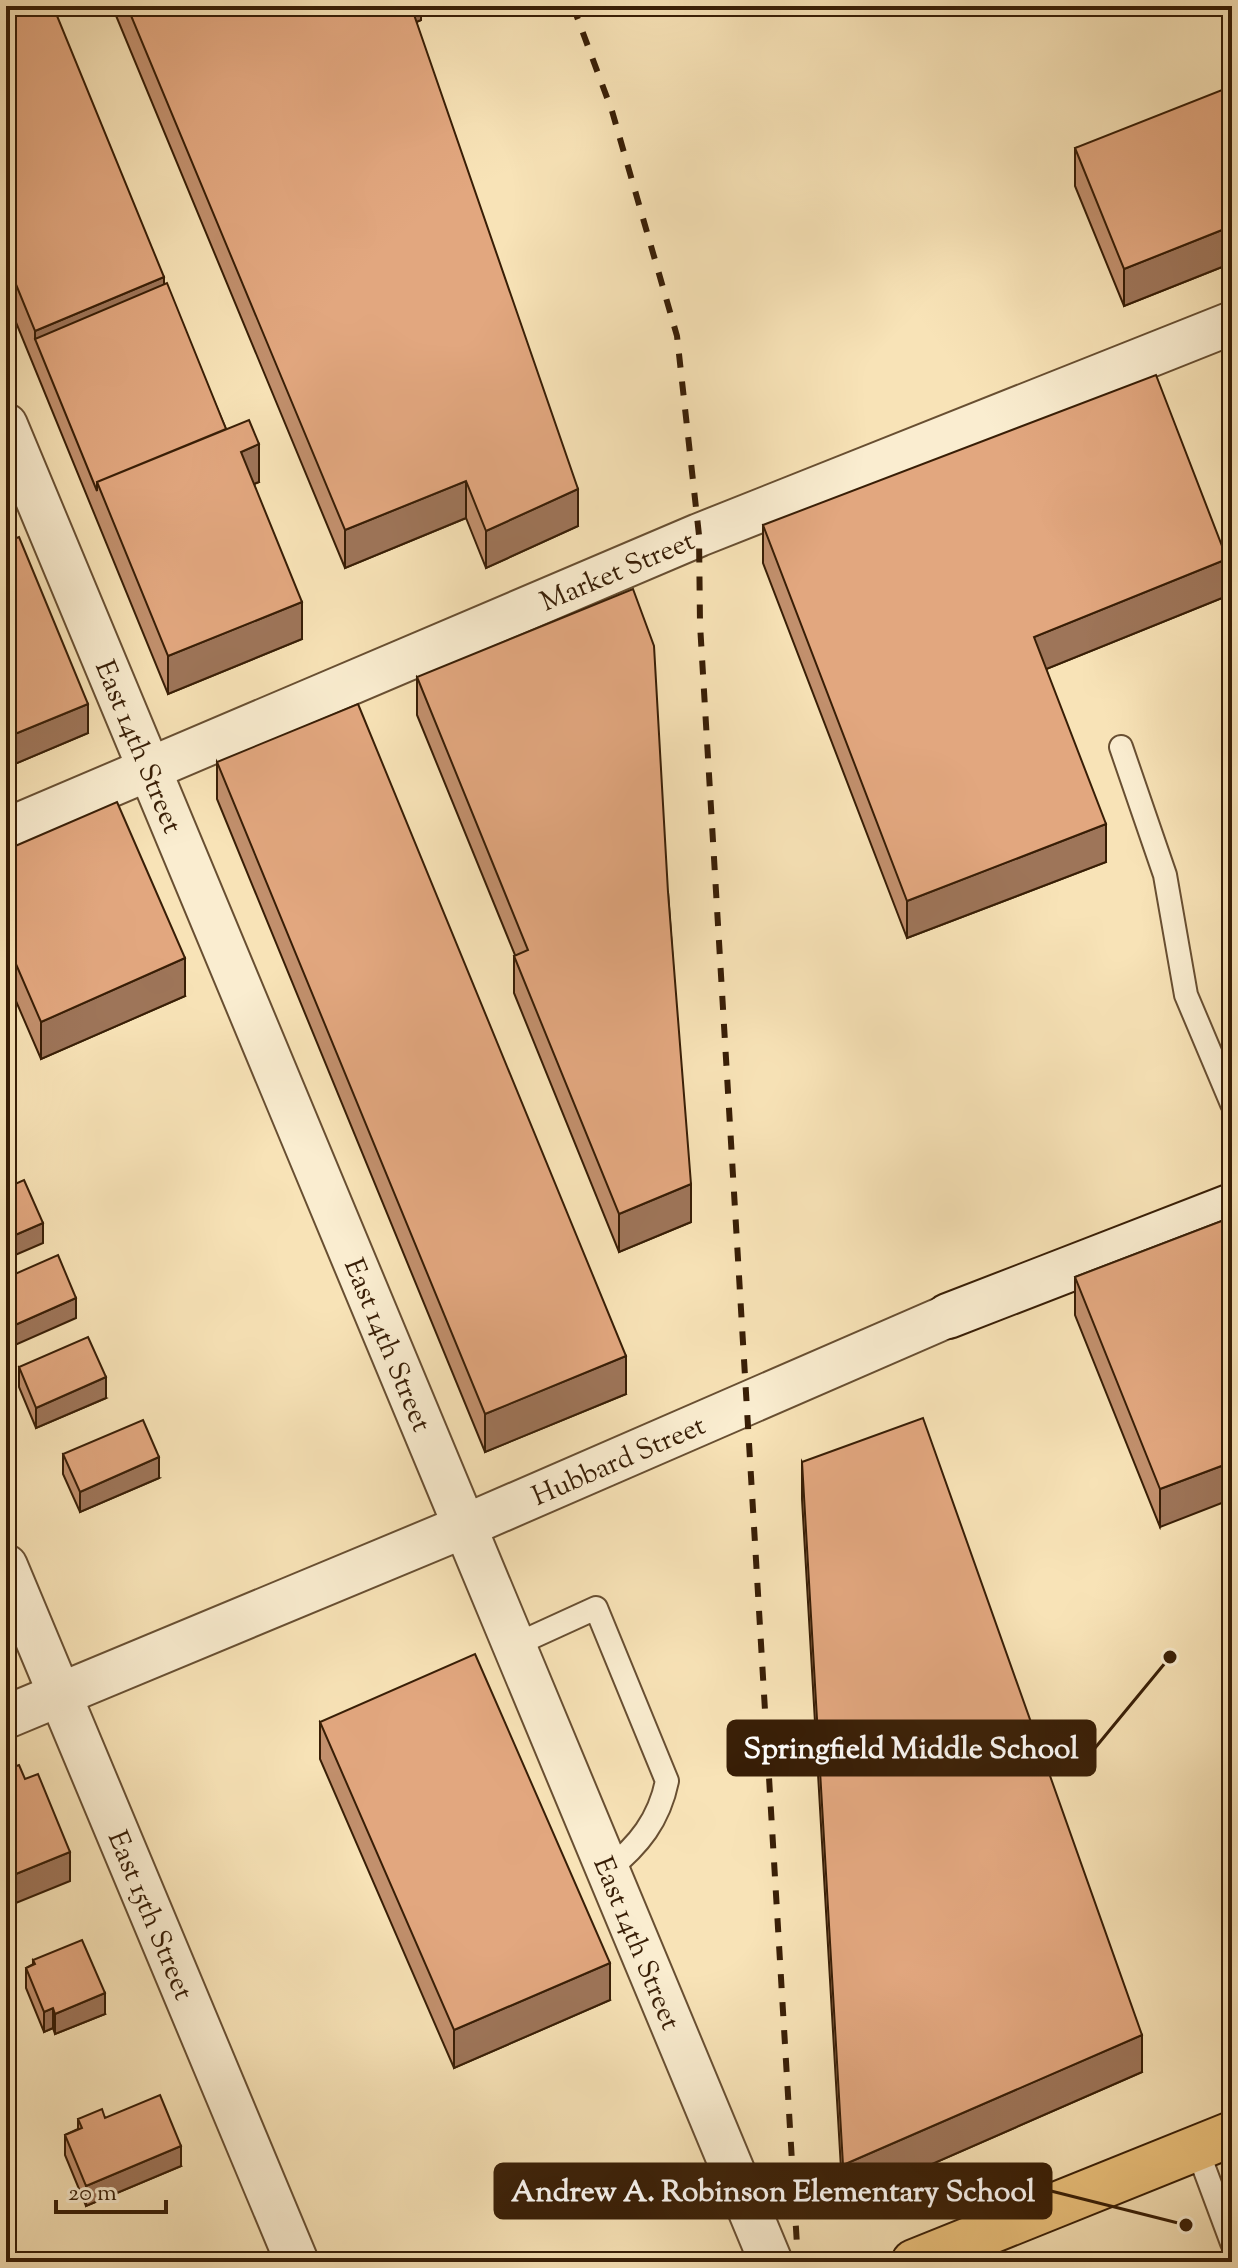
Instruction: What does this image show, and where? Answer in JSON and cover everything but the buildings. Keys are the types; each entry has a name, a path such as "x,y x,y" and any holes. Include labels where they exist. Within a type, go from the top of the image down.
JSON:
{"main road":[{"name":"Hubbard Street","path":"948,1316 1232,1206"},
{"path":"914,2262 1215,2142"}],"street":[{"name":"Market Street","path":"6,830 699,535 1232,323"},
{"name":"East 14th Street","path":"6,425 771,2262"},
{"name":"Hubbard Street","path":"6,1717 465,1526 948,1316"},
{"name":"East 15th Street","path":"6,1566 297,2262"}],"lane":[{"path":"1121,747 1165,875 1186,995 1232,1104"},
{"path":"515,1645 596,1608 667,1781 662,1804 648,1831 632,1851 608,1870"},
{"path":"1215,2142 1232,2243"}],"railway":[{"path":"573,6 612,111 677,336 699,535 700,624 798,2262"}],"place":[{"name":"Springfield Middle School","path":"1170,1657"},
{"name":"Andrew A. Robinson Elementary School","path":"1186,2225"}]}
